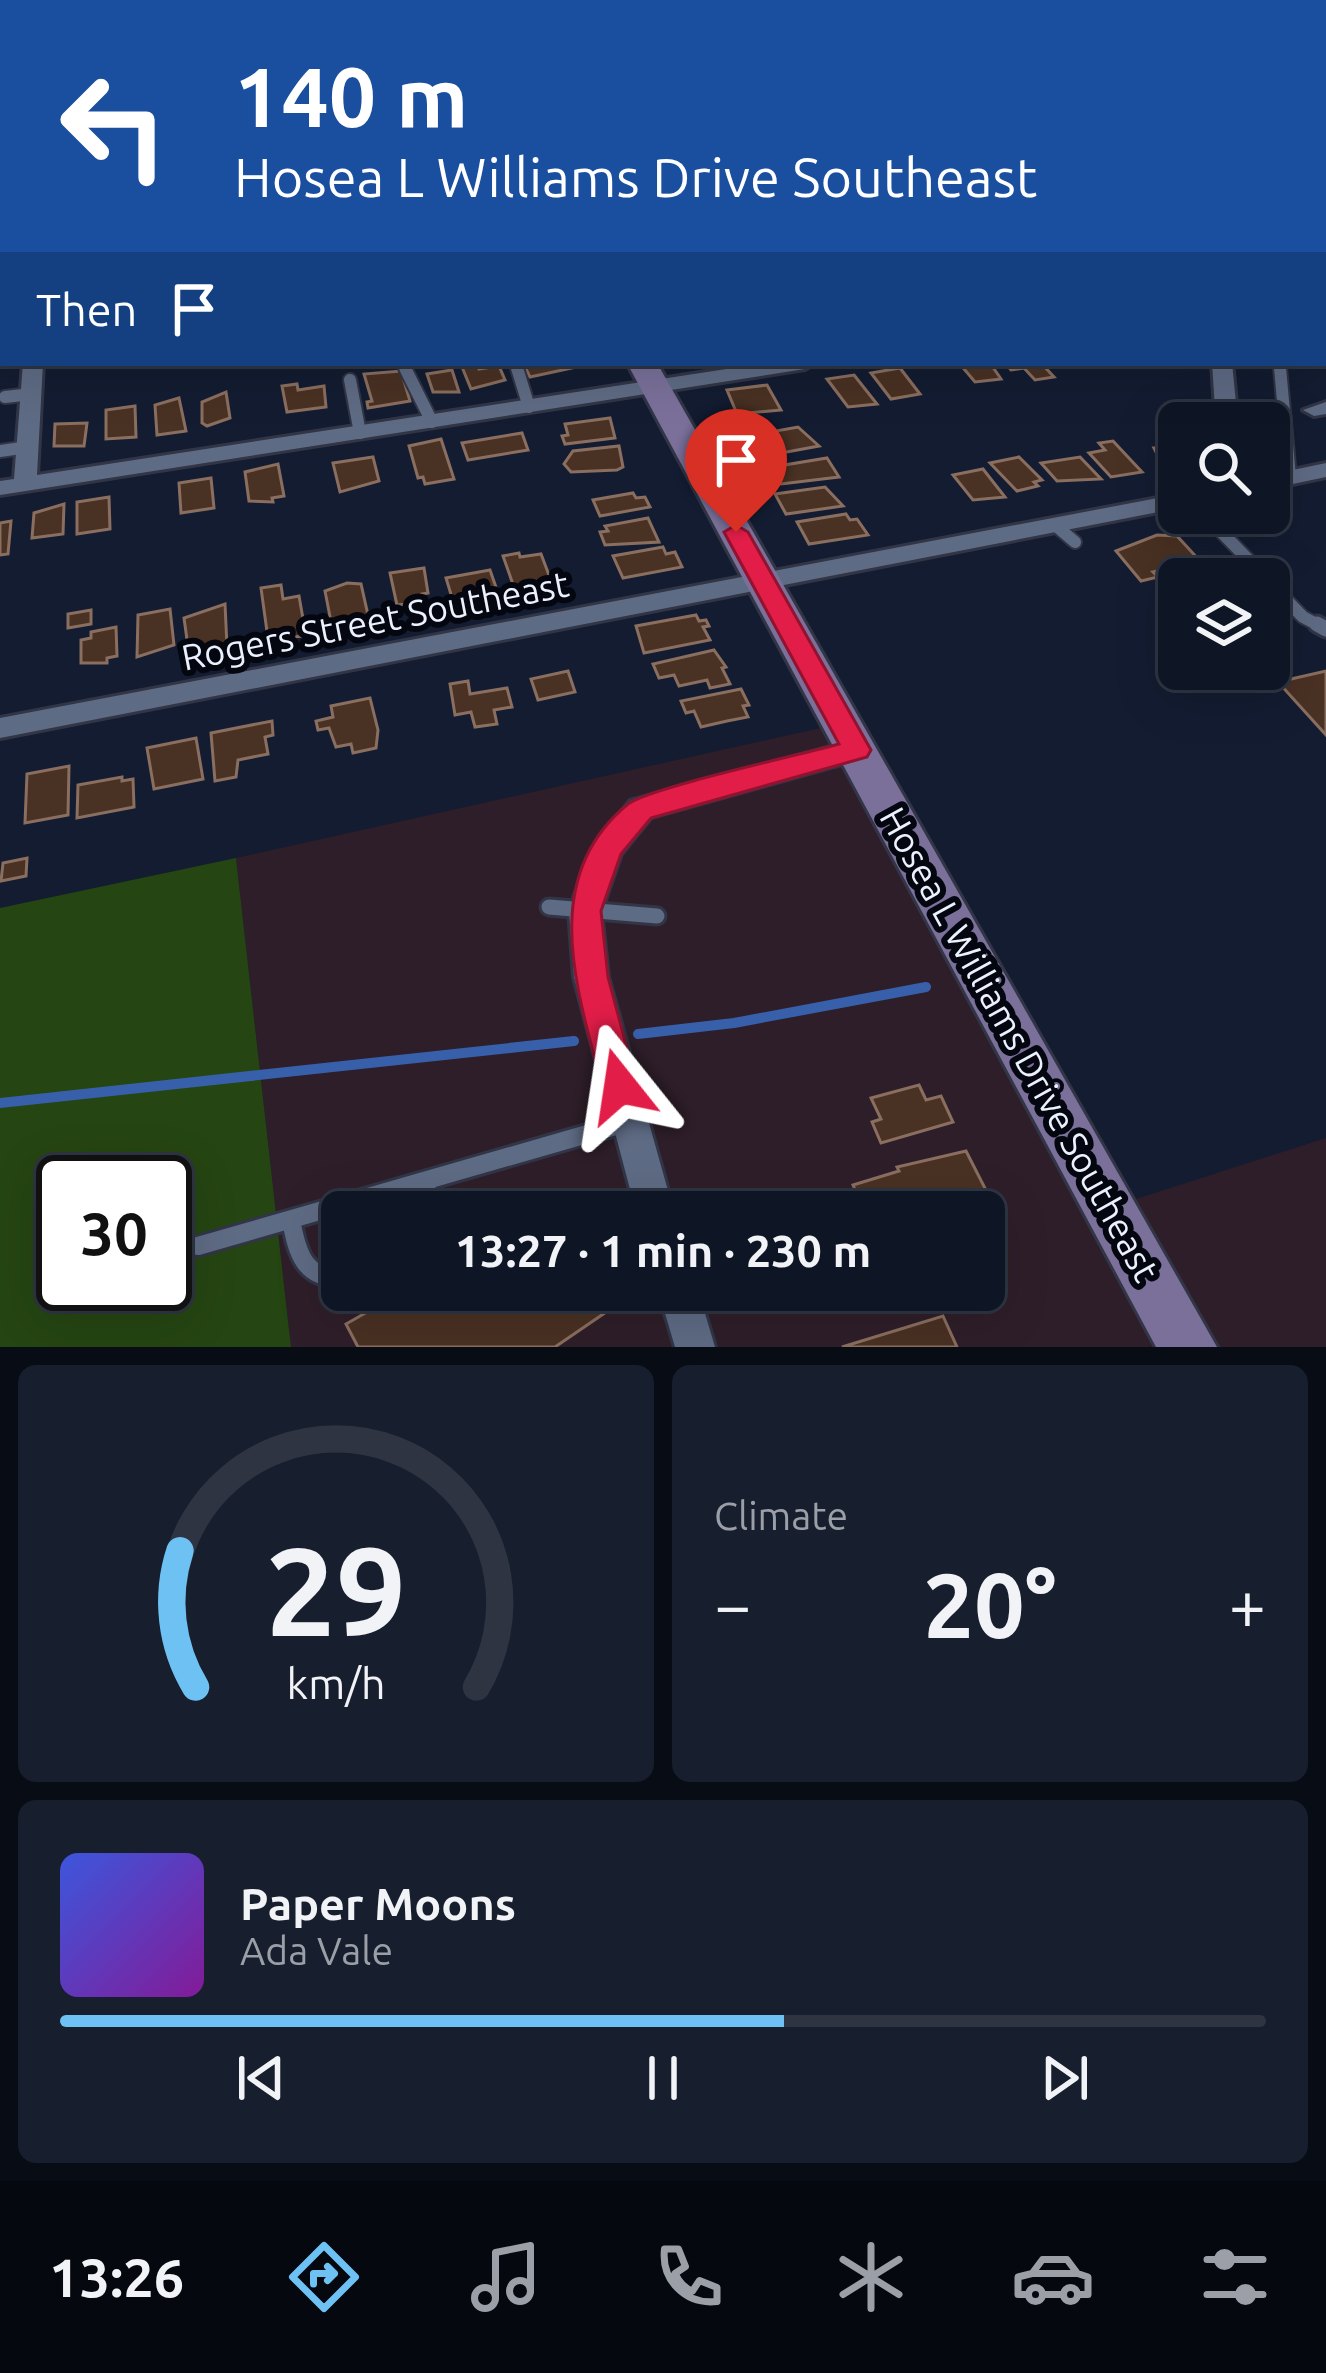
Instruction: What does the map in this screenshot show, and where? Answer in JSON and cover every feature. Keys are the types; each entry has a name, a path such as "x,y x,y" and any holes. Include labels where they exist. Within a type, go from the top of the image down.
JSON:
{"street":[{"path":"26,484 33,366"},
{"path":"0,488 529,406 648,375 766,366"},
{"path":"1222,366 1225,402"},
{"name":"Hosea L Williams Drive Southeast","path":"648,375 1188,1347"},
{"path":"1290,477 1326,470"},
{"name":"Rogers Street Southeast","path":"0,728 764,582 1065,534 1158,507"},
{"path":"649,1191 591,977 585,911 607,849 641,809 857,750"},
{"path":"684,1311 695,1347"}],"lane":[{"path":"404,366 432,422"},
{"path":"517,366 529,406"},
{"path":"1280,366 1280,402"},
{"path":"350,380 360,433"},
{"path":"5,397 31,394"},
{"path":"0,451 28,447"},
{"path":"1223,534 1247,558"},
{"path":"1220,554 1233,544"},
{"path":"1290,603 1303,617 1326,629"},
{"path":"549,907 657,916"},
{"path":"198,1246 629,1122"},
{"path":"423,1191 428,1182"},
{"path":"291,1220 305,1270 321,1279"}],"shaded area":[{"path":"861,719 1130,1201 1326,1138 1326,1347 291,1347 236,858"}],"green space":[{"path":"236,858 291,1347 0,1347 0,908"}],"building":[{"path":"499,366 505,380 471,389 462,367"},
{"path":"524,366 581,366 530,377"},
{"path":"962,366 992,366 1001,379 975,382"},
{"path":"1008,366 1044,366 1054,377 1035,380 1024,368"},
{"path":"900,368 920,394 891,399 871,373"},
{"path":"452,370 459,392 433,392 427,374"},
{"path":"401,371 410,401 368,408 367,402 372,401 364,374"},
{"path":"854,375 877,404 848,407 827,379"},
{"path":"297,384 298,390 324,386 326,407 287,412 282,386"},
{"path":"767,385 781,410 737,414 727,390"},
{"path":"226,392 230,418 207,426 202,423 202,402"},
{"path":"179,398 186,431 157,435 155,405"},
{"path":"135,406 136,437 106,439 106,410"},
{"path":"610,418 615,438 565,444 565,424"},
{"path":"87,423 84,446 54,446 55,424"},
{"path":"798,427 819,446 759,457 742,437"},
{"path":"522,433 528,450 468,460 462,443"},
{"path":"441,439 454,479 425,484 423,477 418,478 409,446"},
{"path":"1113,441 1142,472 1111,477 1089,453 1105,450 1099,443"},
{"path":"619,446 623,467 617,470 571,472 564,464 573,451"},
{"path":"373,457 379,481 340,492 333,463"},
{"path":"1019,457 1042,480 1034,482 1038,486 1017,491 990,463"},
{"path":"1080,457 1101,479 1057,481 1041,463"},
{"path":"827,458 839,477 781,484 772,480 762,463 775,461 778,466"},
{"path":"278,464 284,496 272,498 273,502 249,501 245,472"},
{"path":"983,469 1005,497 973,500 953,475"},
{"path":"211,478 214,508 181,513 179,483"},
{"path":"825,487 843,506 786,514 775,494"},
{"path":"633,493 636,498 645,497 650,507 600,516 593,500"},
{"path":"109,497 110,529 77,534 77,502"},
{"path":"64,504 63,534 32,538 34,513"},
{"path":"846,514 850,520 857,519 868,535 809,544 797,522"},
{"path":"648,518 659,542 605,545 600,532 608,531 605,526"},
{"path":"11,521 8,554 0,555 0,523"},
{"path":"1157,535 1177,536 1197,558 1158,558 1158,571 1153,572 1158,577 1141,581 1116,551"},
{"path":"663,547 666,554 675,552 682,567 623,578 613,556"},
{"path":"519,553 520,557 541,554 552,583 515,590 503,556"},
{"path":"424,568 428,593 422,594 423,602 397,605 390,573"},
{"path":"490,570 498,593 487,595 489,600 453,601 446,578"},
{"path":"347,583 361,584 370,624 332,627 325,591"},
{"path":"281,585 283,599 299,596 306,636 268,639 261,588"},
{"path":"225,604 227,647 189,654 184,618"},
{"path":"170,609 174,645 137,657 138,615"},
{"path":"91,610 91,624 68,628 68,614"},
{"path":"696,615 699,621 706,620 709,626 703,627 710,640 644,653 636,626"},
{"path":"116,627 117,656 107,658 107,663 81,663 81,640 91,638 91,632"},
{"path":"714,650 726,667 722,668 730,684 710,688 707,680 679,686 674,675 659,678 653,664"},
{"path":"568,671 575,692 538,700 531,679"},
{"path":"1326,671 1326,735 1285,690 1290,690 1290,679"},
{"path":"468,681 470,694 507,688 512,707 494,710 497,724 475,727 471,712 455,715 450,684"},
{"path":"741,689 749,705 743,706 748,717 701,727 694,711 686,713 681,701"},
{"path":"370,698 378,730 376,748 353,753 351,744 336,747 329,728 318,730 316,721 333,717 331,706"},
{"path":"272,721 273,735 265,737 268,754 238,760 236,777 215,781 211,733"},
{"path":"196,738 203,779 154,789 147,748"},
{"path":"69,766 68,815 25,823 27,774"},
{"path":"122,777 122,781 133,779 134,807 77,818 78,785"},
{"path":"27,858 26,876 1,881 3,863"},
{"path":"919,1085 926,1100 941,1096 953,1122 881,1143 872,1122 881,1119 871,1098"},
{"path":"966,1151 986,1191 856,1191 853,1185 899,1171 897,1167"},
{"path":"369,1311 608,1311 555,1347 358,1347 346,1324"},
{"path":"943,1316 957,1347 842,1347"}],"waterway":[{"path":"638,1034 734,1023 926,987"},
{"path":"0,1103 574,1041"}],"route":[{"path":"620,1086 591,977 585,911 607,849 641,809 857,750 736,532"}]}
